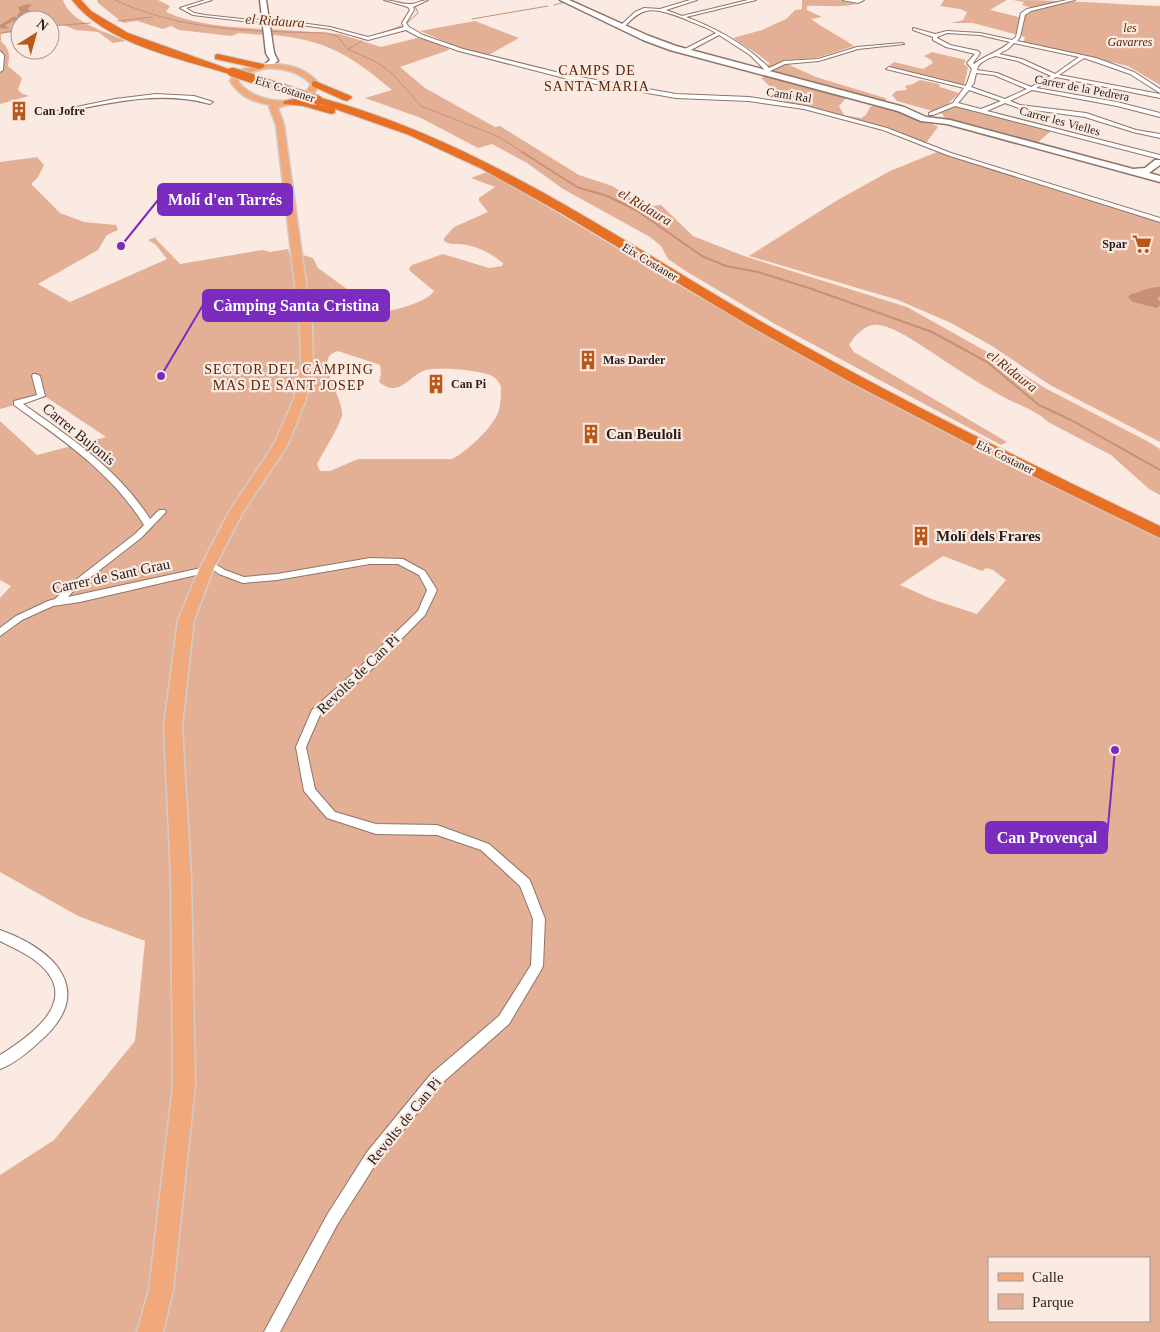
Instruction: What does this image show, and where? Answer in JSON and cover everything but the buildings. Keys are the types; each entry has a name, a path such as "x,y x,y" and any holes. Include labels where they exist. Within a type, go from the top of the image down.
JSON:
{"highway":[{"path":"76,0 90,16 123,32 246,65 264,66"},
{"path":"82,0 96,14 123,32"},
{"name":"Eix Costaner","path":"123,32 131,39 235,75 320,99 434,140 517,180 763,324 874,384 1010,455 1160,527"},
{"path":"315,84 426,132 434,140"},
{"path":"285,102 317,107 434,140"},
{"name":"Eix Costaner","path":"434,140 568,213 751,321 877,391 1160,533"}],"main road":[{"path":"150,1332 161,1290 184,1085 181,877 173,726 186,620 208,567 237,510 280,446 305,381 307,362 306,327 280,125 273,107 312,95 315,84 307,75 291,68 264,66 235,75 240,91 254,99 277,119"},
{"path":"254,99 285,102"}],"street":[{"path":"210,0 182,8 184,11 193,14 266,28 330,28 368,39 407,28 404,23 412,10 410,6"},
{"path":"263,0 270,53 274,61 264,66"},
{"path":"386,0 410,6 426,0"},
{"path":"563,0 576,2 658,43 767,71 947,122 1148,174 1159,175 1159,159"},
{"path":"660,10 695,0"},
{"path":"681,17 754,0"},
{"path":"844,0 858,2 862,0"},
{"path":"928,116 955,104 969,88 973,70 982,60 1006,48 1018,37 1023,14 1030,10 1073,0"},
{"path":"622,26 628,19 642,10 660,10 704,25 752,54 767,71"},
{"name":"Camí Ral","path":"407,28 421,36 461,50 568,77 676,96 749,99 810,108 877,126 949,154 1160,220"},
{"path":"915,29 935,36 947,32 968,33 1083,57 1120,67 1160,91"},
{"path":"685,51 718,34"},
{"path":"935,36 935,39 941,43 976,52 978,54 977,57 970,63 973,70"},
{"path":"767,71 784,63 819,60 857,48 902,44"},
{"path":"0,52 2,55 0,70 6,77"},
{"path":"994,54 1020,60 1057,76 1160,96"},
{"path":"272,57 291,68"},
{"path":"981,111 1006,102 1057,76 1083,57"},
{"path":"889,69 969,88 1006,102 1031,108 1086,115 1135,131 1160,136"},
{"name":"Carrer de la Pedrera","path":"973,70 995,74 1031,89 1117,104 1160,115"},
{"path":"60,111 155,96 188,96 210,102"},
{"name":"Carrer les Vielles","path":"955,104 1159,159"},
{"path":"1148,174 1159,159"},
{"name":"Carrer Bujonis","path":"36,376 41,396 17,403 87,455 129,496 148,524"},
{"path":"58,602 71,588 138,536 162,512"},
{"name":"Revolts de Can Pi","path":"208,567 243,580 277,577 370,561 400,561 422,573 432,590 422,613 361,673 316,713 301,748 310,790 332,815 376,829 438,830 486,847 525,883 539,919 537,966 504,1020 436,1079 372,1157 332,1220 272,1332"},
{"name":"Carrer de Sant Grau","path":"0,633 19,618 51,603 80,599 208,567"},
{"path":"0,935 46,961 59,977 62,991 60,1010 47,1028 0,1063"}],"green space":[{"path":"0,0 63,0 73,15 99,30 126,41 113,43 98,32 76,30 60,25 60,10 10,10 10,33 1,34 1,41 9,52 8,66 22,78 18,90 29,96 0,104"},
{"path":"97,0 158,0 170,6 166,12 177,16 213,25 262,29 262,35 239,33 231,36 179,30 171,26 163,29 137,21 123,23 98,3"},
{"path":"802,0 838,0 857,4 807,6 807,10 822,17 811,19 854,46 816,58 787,60 787,64 816,77 887,100 882,102 755,69 770,64 733,38 762,30 786,19 795,10 802,9"},
{"name":"les Gavarres","path":"944,0 1007,0 990,10 1019,17 1020,14 1033,8 1022,5 1024,2 1013,0 1160,6 1160,85 1128,66 1023,42 1025,37 973,23 951,23 963,20 967,12 940,6"},
{"path":"475,21 519,38 487,56 463,49 420,31"},
{"path":"271,29 340,34 381,47 421,37 447,48 449,50 400,67 425,88 495,127 500,126 579,175 612,186 645,207 661,205 693,236 744,256 907,307 998,358 1045,388 1147,441 1160,449 1160,495 1149,489 1111,455 1048,422 1031,410 1004,398 899,332 874,325 861,330 851,341 849,345 854,352 1007,442 1001,445 775,324 684,270 668,259 661,246 650,237 563,189 527,163 492,144 478,148 421,118 365,98 392,90 363,67 337,51 308,41 272,35"},
{"path":"932,52 966,60 964,64 968,67 964,86 898,70 889,66 894,62 923,69 933,63 924,56"},
{"path":"766,76 847,97 839,106 844,115 861,118 866,115 870,107 883,106 938,127 926,143 868,123 786,102 761,78"},
{"path":"920,80 939,84 940,87 959,93 948,104 1051,131 1036,144 944,119 943,114 897,101 892,95 896,91 907,90 905,86"},
{"path":"937,152 1160,222 1160,442 1050,385 992,346 951,323 898,300 749,256 836,201 890,171"},
{"path":"37,157 44,165 38,177 31,184 60,213 84,222 116,225 118,230 107,235 98,250 38,284 70,302 167,259 156,245 148,240 165,234 155,238 180,264 262,250 270,252 288,249 290,255 303,255 313,258 318,268 347,289 352,305 365,310 379,312 400,308 425,299 434,291 410,271 409,268 412,265 443,254 489,268 502,266 503,263 482,250 444,241 444,238 454,227 488,212 479,201 479,198 495,187 471,178 487,172 838,375 998,458 1160,538 1160,1332 0,1332 0,1175 54,1140 135,1041 145,941 78,916 0,872 0,598 11,586 0,580 0,421 37,455 106,437 46,397 0,409 0,162","holes":["338,351 380,365 381,374 379,382 386,387 393,388 399,387 420,373 432,369 469,371 492,376 501,387 501,401 498,412 494,421 483,434 452,459 358,459 330,471 320,471 317,464 342,415 328,369 328,361 331,355","943,556 982,571 986,568 993,570 1006,580 977,614 934,600 900,585"]}],"shaded area":[{"path":"28,4 32,5 28,8 29,10 19,10 18,7"},
{"path":"10,19 10,23 5,25 9,29 0,28 0,25"},
{"path":"1160,287 1160,296 1157,299 1160,301 1160,305 1157,308 1133,302 1128,297 1131,294"}],"waterway":[{"name":"el Ridaura","path":"115,0 141,11 193,24 272,32 327,33 337,36 348,49"},
{"path":"554,5 565,2"},
{"path":"407,23 418,13 415,6 421,3"},
{"path":"472,19 548,6"},
{"path":"118,21 152,17"},
{"path":"60,25 90,23"},
{"path":"380,34 401,26"},
{"path":"0,33 10,32"},
{"path":"348,49 362,41"},
{"name":"el Ridaura","path":"348,49 378,63 392,73 421,106 497,136 524,153"},
{"name":"el Ridaura","path":"522,152 577,187 607,196 636,210 702,256 726,266 758,272 812,289 932,332 987,362 1039,405 1071,420 1160,470"}],"place":[{"name":"Can Jofre","path":"19,111"},
{"name":"Spar","path":"1142,244"},
{"name":"Molí d'en Tarrés","path":"121,246"},
{"name":"Mas Darder","path":"588,360"},
{"name":"Càmping Santa Cristina","path":"161,376"},
{"name":"Can Pi","path":"436,384"},
{"name":"Can Beuloli","path":"591,434"},
{"name":"Molí dels Frares","path":"921,536"},
{"name":"Can Provençal","path":"1115,750"}],"district":[{"name":"CAMPS DE SANTA MARIA","path":"597,78"},
{"name":"SECTOR DEL CÀMPING MAS DE SANT JOSEP","path":"289,378"}]}
